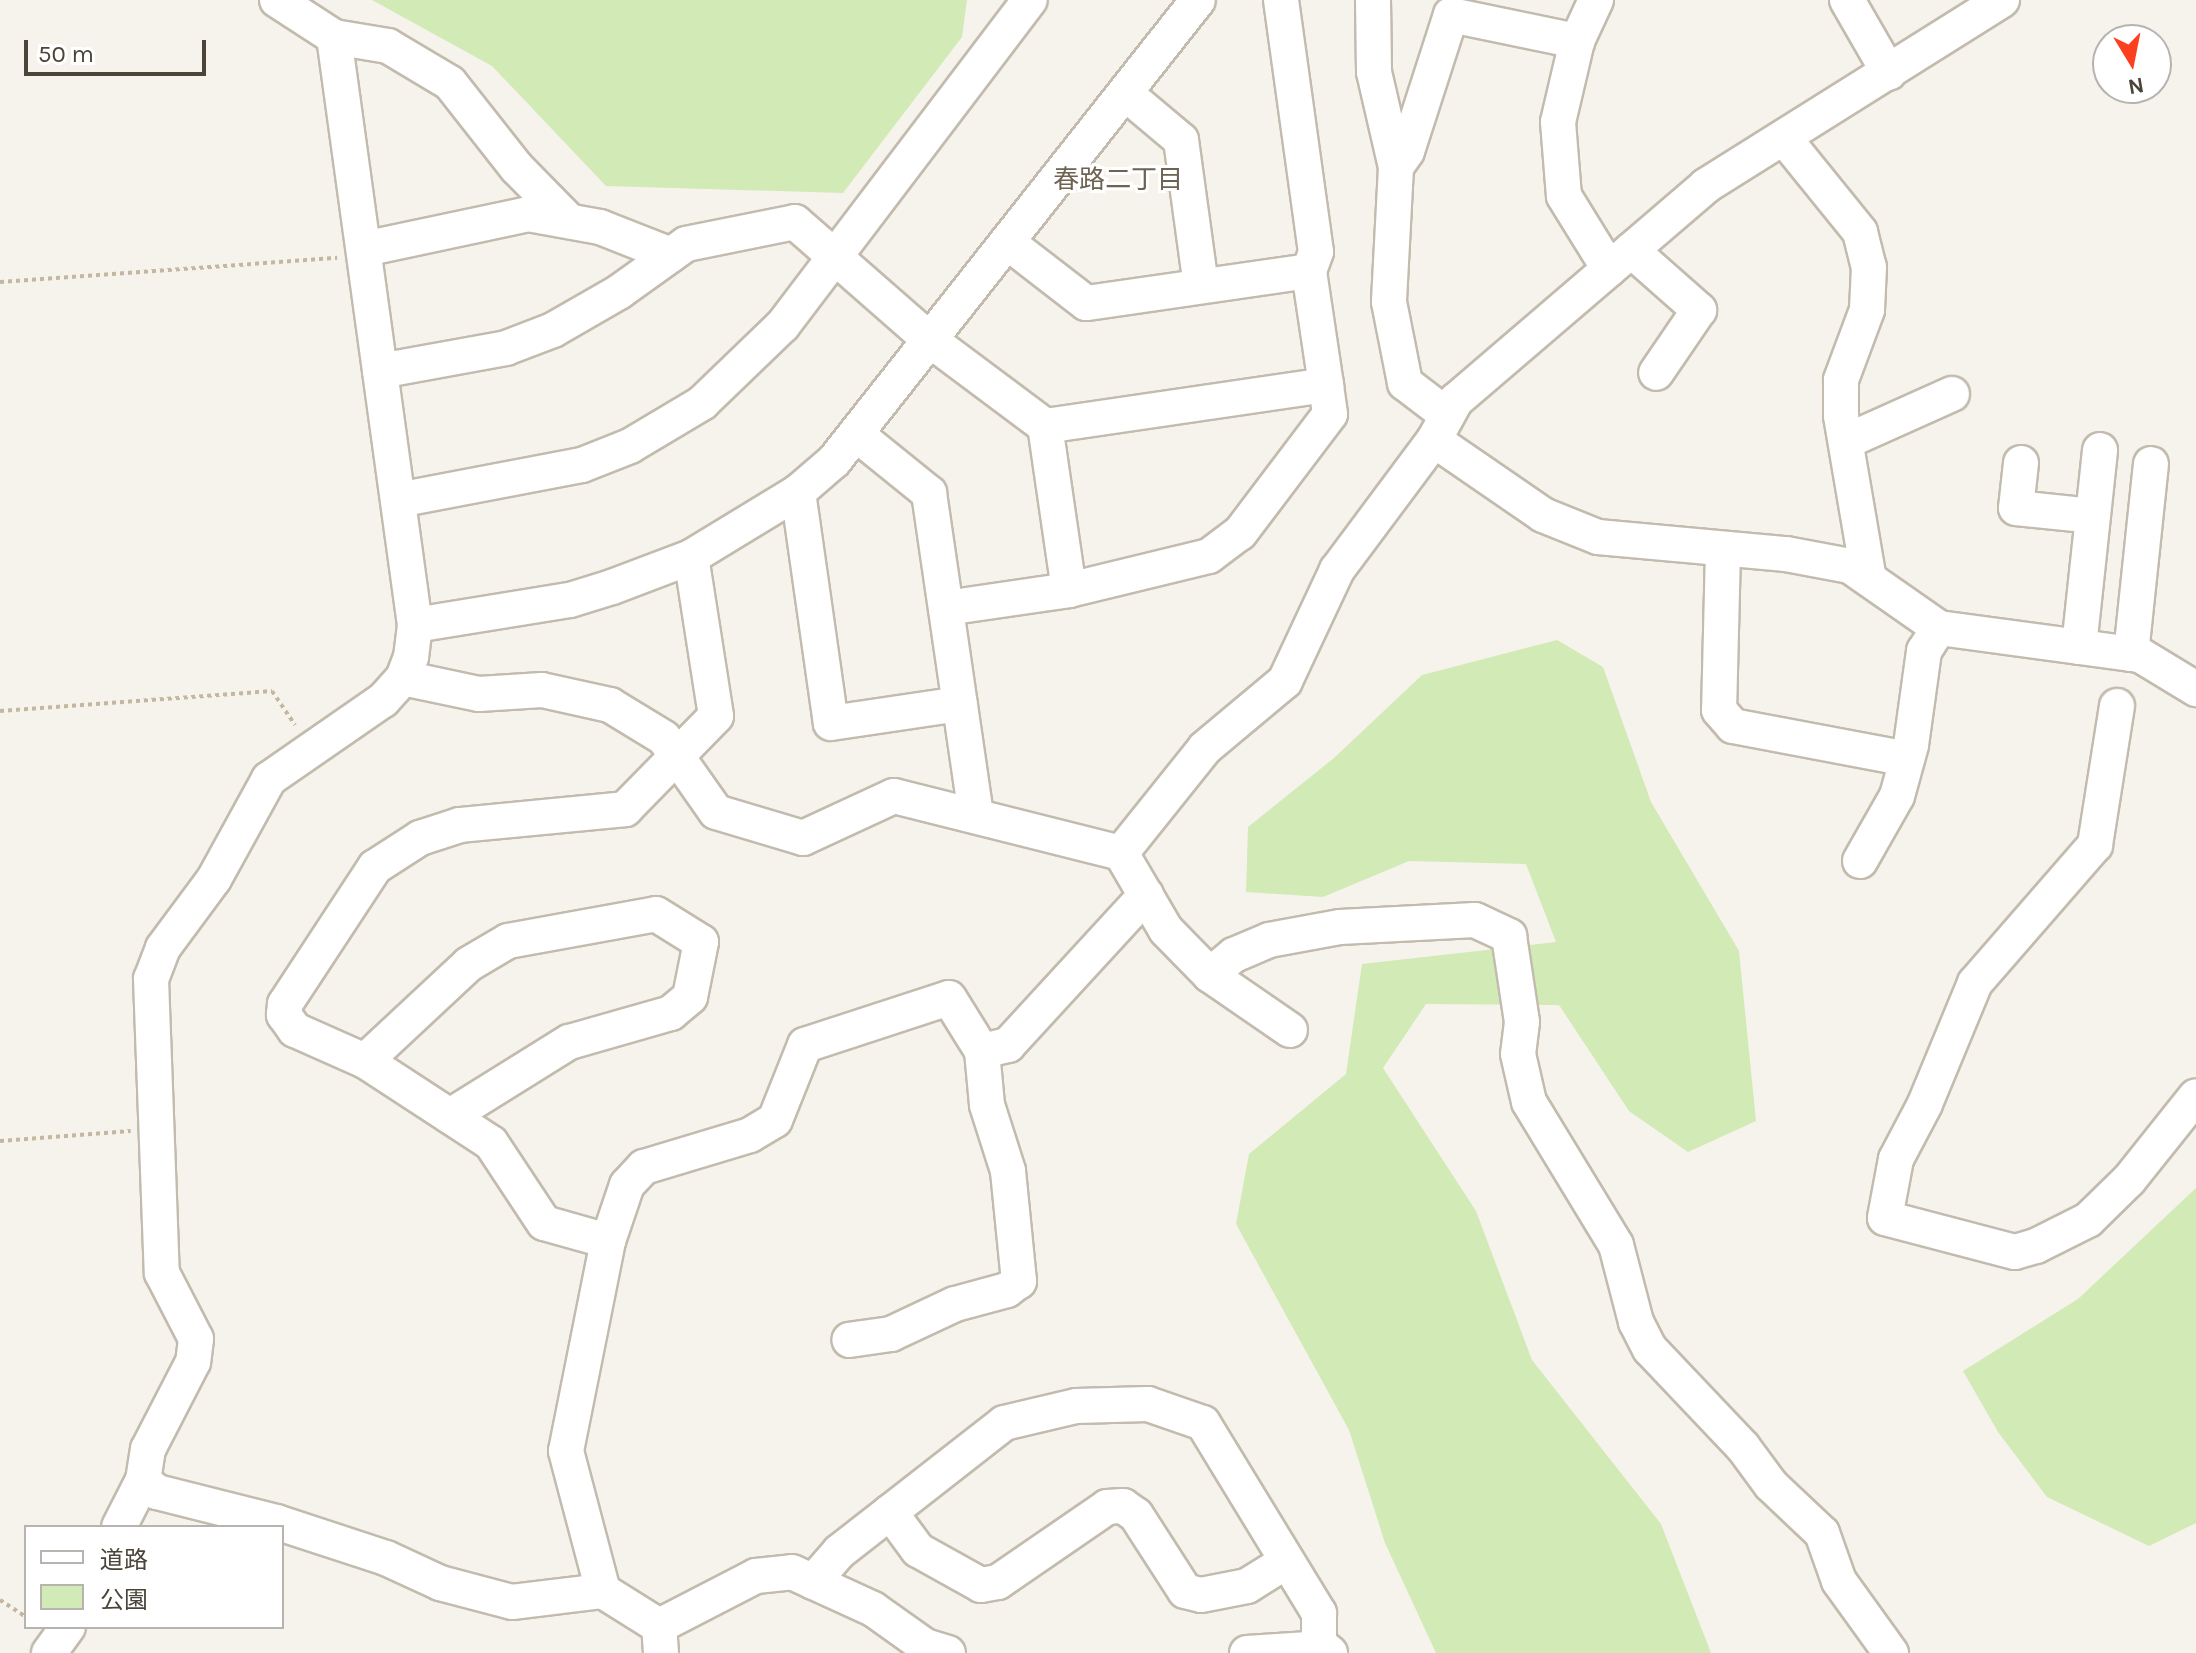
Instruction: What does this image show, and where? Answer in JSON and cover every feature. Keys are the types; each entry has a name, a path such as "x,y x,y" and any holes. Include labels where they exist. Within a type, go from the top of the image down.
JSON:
{"street":[{"path":"277,0 334,37 388,46 450,83 517,168 569,221"},
{"path":"398,500 582,465 630,446 702,403 740,372 835,257 1030,0"},
{"path":"415,625 570,600 691,557 798,492 856,434 1198,0"},
{"path":"946,608 1069,590 1209,556 1240,533 1330,414 1309,271 1316,252 1281,0"},
{"path":"1373,0 1374,72 1396,167 1389,302 1405,383 1440,428 1543,515 1598,537 1850,566 1939,628 2131,654 2196,689"},
{"path":"1596,0 1577,41 1558,122 1564,196 1620,259 1699,310 1656,373"},
{"path":"1847,0 1889,73"},
{"path":"1121,853 1205,748 1285,681 1337,570 1440,428 1456,400 1706,186 2002,0"},
{"path":"1396,167 1407,151 1451,15 1577,41"},
{"path":"120,1525 143,1480 148,1449 193,1362 196,1339 162,1273 151,979 163,948 214,879 269,779 310,746 383,700 403,678 415,625 334,37"},
{"path":"1125,93 1181,140 1201,286"},
{"path":"1784,138 1860,232 1869,267 1867,310 1841,380 1847,441 1869,579"},
{"path":"364,253 528,214 600,227 671,255"},
{"path":"380,371 506,348 553,330 686,244 795,222 930,340 1045,426 1069,590"},
{"path":"1007,242 1086,303 1309,271"},
{"path":"1045,426 1326,385"},
{"path":"1847,441 1952,394"},
{"path":"856,434 929,493 976,816"},
{"path":"2079,647 2100,450"},
{"path":"2021,463 2016,508 2144,536"},
{"path":"2131,654 2151,464"},
{"path":"798,492 831,723 960,704"},
{"path":"1723,550 1719,710 1733,726 1907,759"},
{"path":"608,1241 544,1223 491,1143 365,1061 295,1030 284,1015 285,1004 375,867 420,838 460,825 625,809 716,716 691,557"},
{"path":"1860,861 1897,796 1907,759 1924,651 1939,628"},
{"path":"403,678 479,694 542,690 610,705 664,738 716,812 803,838 894,796 1121,853 1166,930 1210,975 1290,1030"},
{"path":"2117,706 2095,845 1975,983 1925,1104 1896,1159 1885,1218 2015,1252 2036,1246 2088,1220 2129,1180 2196,1096"},
{"path":"982,1051 1008,1045 1146,895"},
{"path":"365,1061 469,964 508,941 656,914 701,942 690,997 671,1013 569,1042 450,1116"},
{"path":"1210,975 1234,955 1269,940 1340,927 1475,920 1509,936 1522,1022 1518,1054 1529,1102 1616,1245 1636,1322 1650,1349 1743,1447 1771,1485 1822,1533 1839,1581 1891,1653"},
{"path":"849,1340 891,1334 955,1304 1007,1290 1019,1281 1008,1171 987,1105 982,1051 949,998 805,1045 775,1120 750,1135 644,1167 627,1185 608,1241 566,1451 603,1591 660,1639 771,1571 813,1582 873,1609 925,1646 948,1653"},
{"path":"813,1582 839,1552 1004,1423 1076,1406 1148,1404 1203,1423 1319,1613 1325,1650 1247,1653"},
{"path":"143,1480 157,1492 276,1522 386,1558 440,1583 512,1602 603,1591"},
{"path":"890,1512 918,1550 981,1585 998,1582 1107,1507 1123,1506 1136,1515 1185,1591 1201,1595 1247,1586 1287,1561"},
{"path":"49,1653 67,1629"}],"path":[{"path":"0,282 364,253"},
{"path":"0,711 272,691 310,746"},
{"path":"0,1141 157,1129"},
{"path":"0,1600 24,1616"}],"green space":[{"path":"372,0 967,0 962,37 843,193 606,186 492,66"},
{"path":"1557,640 1603,667 1651,802 1739,951 1756,1121 1688,1152 1629,1111 1559,1005 1426,1004 1383,1068 1476,1211 1532,1360 1661,1524 1711,1653 1436,1653 1385,1543 1349,1430 1236,1224 1249,1154 1346,1074 1362,964 1556,942 1526,864 1409,861 1323,897 1246,892 1248,827 1334,758 1422,675"},
{"path":"2196,1188 2196,1523 2149,1546 2047,1497 1998,1432 1963,1371 2078,1299"}],"district":[{"name":"春路二丁目","path":"1118,180"}]}
